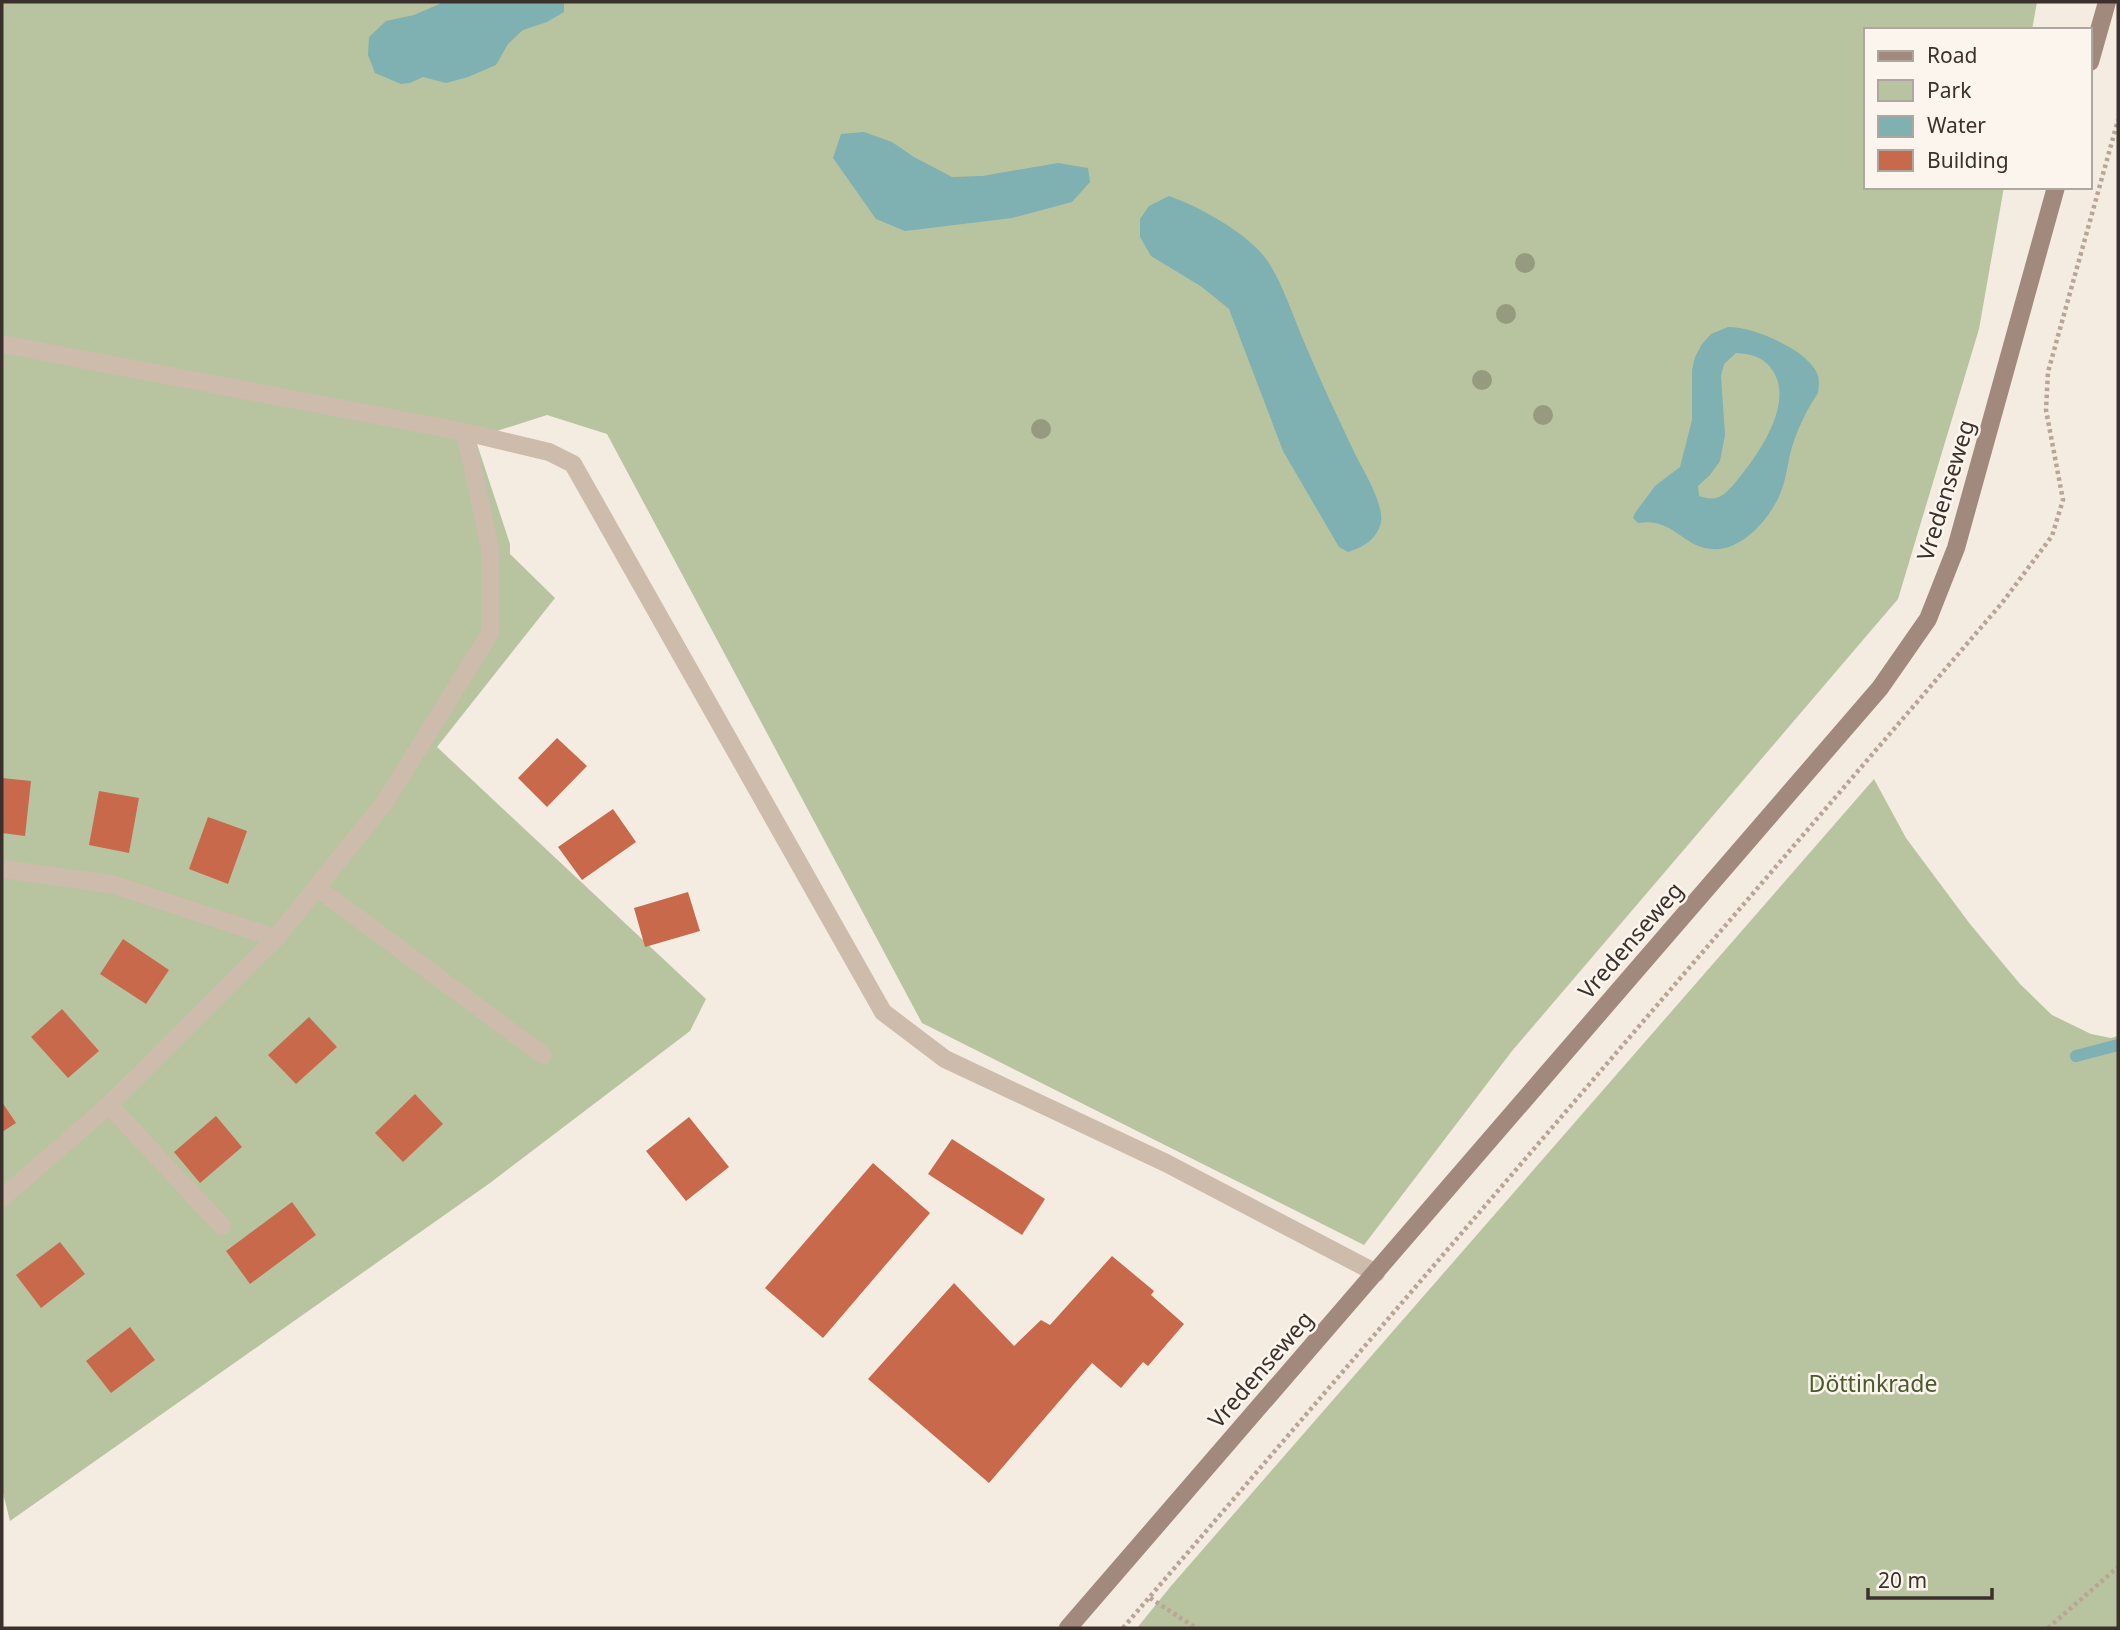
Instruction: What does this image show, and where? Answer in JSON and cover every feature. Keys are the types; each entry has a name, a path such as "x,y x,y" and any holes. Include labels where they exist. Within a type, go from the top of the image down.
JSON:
{"main road":[{"path":"2092,55 2107,2"},
{"name":"Vredenseweg","path":"1069,1628 1880,688 1928,619 1956,548 2055,189"}],"street":[{"path":"2,344 465,432 549,452 573,464 883,1012 945,1059 1166,1163 1376,1273"},
{"path":"2,1198 109,1105 276,938 385,802 490,633 490,548 465,432"},
{"path":"2,869 111,884 276,938"},
{"path":"316,887 543,1055"},
{"path":"109,1105 222,1226"}],"path":[{"path":"2048,1628 2118,1567"},
{"path":"1150,1598 1196,1628"}],"green space":[{"path":"2,2 2037,2 2032,28 1864,28 1864,189 2004,189 1979,329 1898,599 1512,1051 1364,1245 922,1023 607,434 547,415 475,438 510,544 510,554 555,598 437,747 706,999 690,1031 490,1183 10,1521 2,1489"},
{"name":"Döttinkrade","path":"1874,779 1906,838 1970,924 2020,984 2052,1015 2091,1034 2111,1038 2118,1036 2118,1628 1137,1628 1171,1586"}],"water":[{"path":"444,2 564,2 564,12 547,22 523,30 508,44 496,65 468,77 446,83 423,77 401,84 375,73 368,55 369,37 386,21 414,15"},
{"path":"864,132 892,142 952,177 982,176 1058,163 1088,168 1090,182 1072,202 1012,218 905,231 876,219 833,158 841,134"},
{"path":"1169,196 1232,228 1263,255 1274,272 1380,507 1379,528 1373,538 1364,545 1348,552 1339,547 1283,451 1229,309 1202,287 1151,256 1140,237 1140,219 1149,206"},
{"path":"1728,327 1739,328 1777,340 1810,363 1819,382 1818,393 1797,433 1782,489 1772,510 1755,530 1735,545 1712,549 1697,546 1666,527 1654,523 1638,523 1633,518 1655,486 1680,467 1692,420 1692,370 1695,357 1711,334","holes":["1736,353 1762,359 1773,371 1778,383 1777,411 1766,439 1731,487 1718,497 1702,497 1699,496 1698,486 1720,461 1725,435 1721,376 1724,364"]}],"building":[{"path":"557,738 587,766 547,807 518,778"},
{"path":"2,778 31,781 25,836 2,833"},
{"path":"99,791 139,798 129,853 89,845"},
{"path":"613,809 636,842 582,880 558,847"},
{"path":"208,817 247,831 228,884 189,869"},
{"path":"688,892 700,931 645,947 634,908"},
{"path":"123,939 169,970 146,1004 100,974"},
{"path":"62,1009 99,1051 68,1078 31,1037"},
{"path":"309,1017 337,1047 296,1084 268,1055"},
{"path":"415,1094 443,1124 403,1162 375,1133"},
{"path":"2,1102 16,1123 2,1132"},
{"path":"216,1116 242,1147 200,1183 174,1152"},
{"path":"689,1117 729,1167 686,1201 646,1151"},
{"path":"952,1139 1045,1199 1022,1235 928,1174"},
{"path":"873,1163 930,1213 823,1338 765,1288"},
{"path":"292,1202 316,1235 250,1284 226,1251"},
{"path":"60,1242 85,1274 41,1308 16,1275"},
{"path":"1112,1256 1154,1291 1151,1295 1184,1324 1148,1366 1143,1362 1121,1388 1092,1363 989,1483 868,1379 954,1283 1014,1346 1041,1320 1050,1325"},
{"path":"130,1327 155,1360 111,1393 86,1361"}],"waterway":[{"path":"2076,1056 2118,1045"}]}
